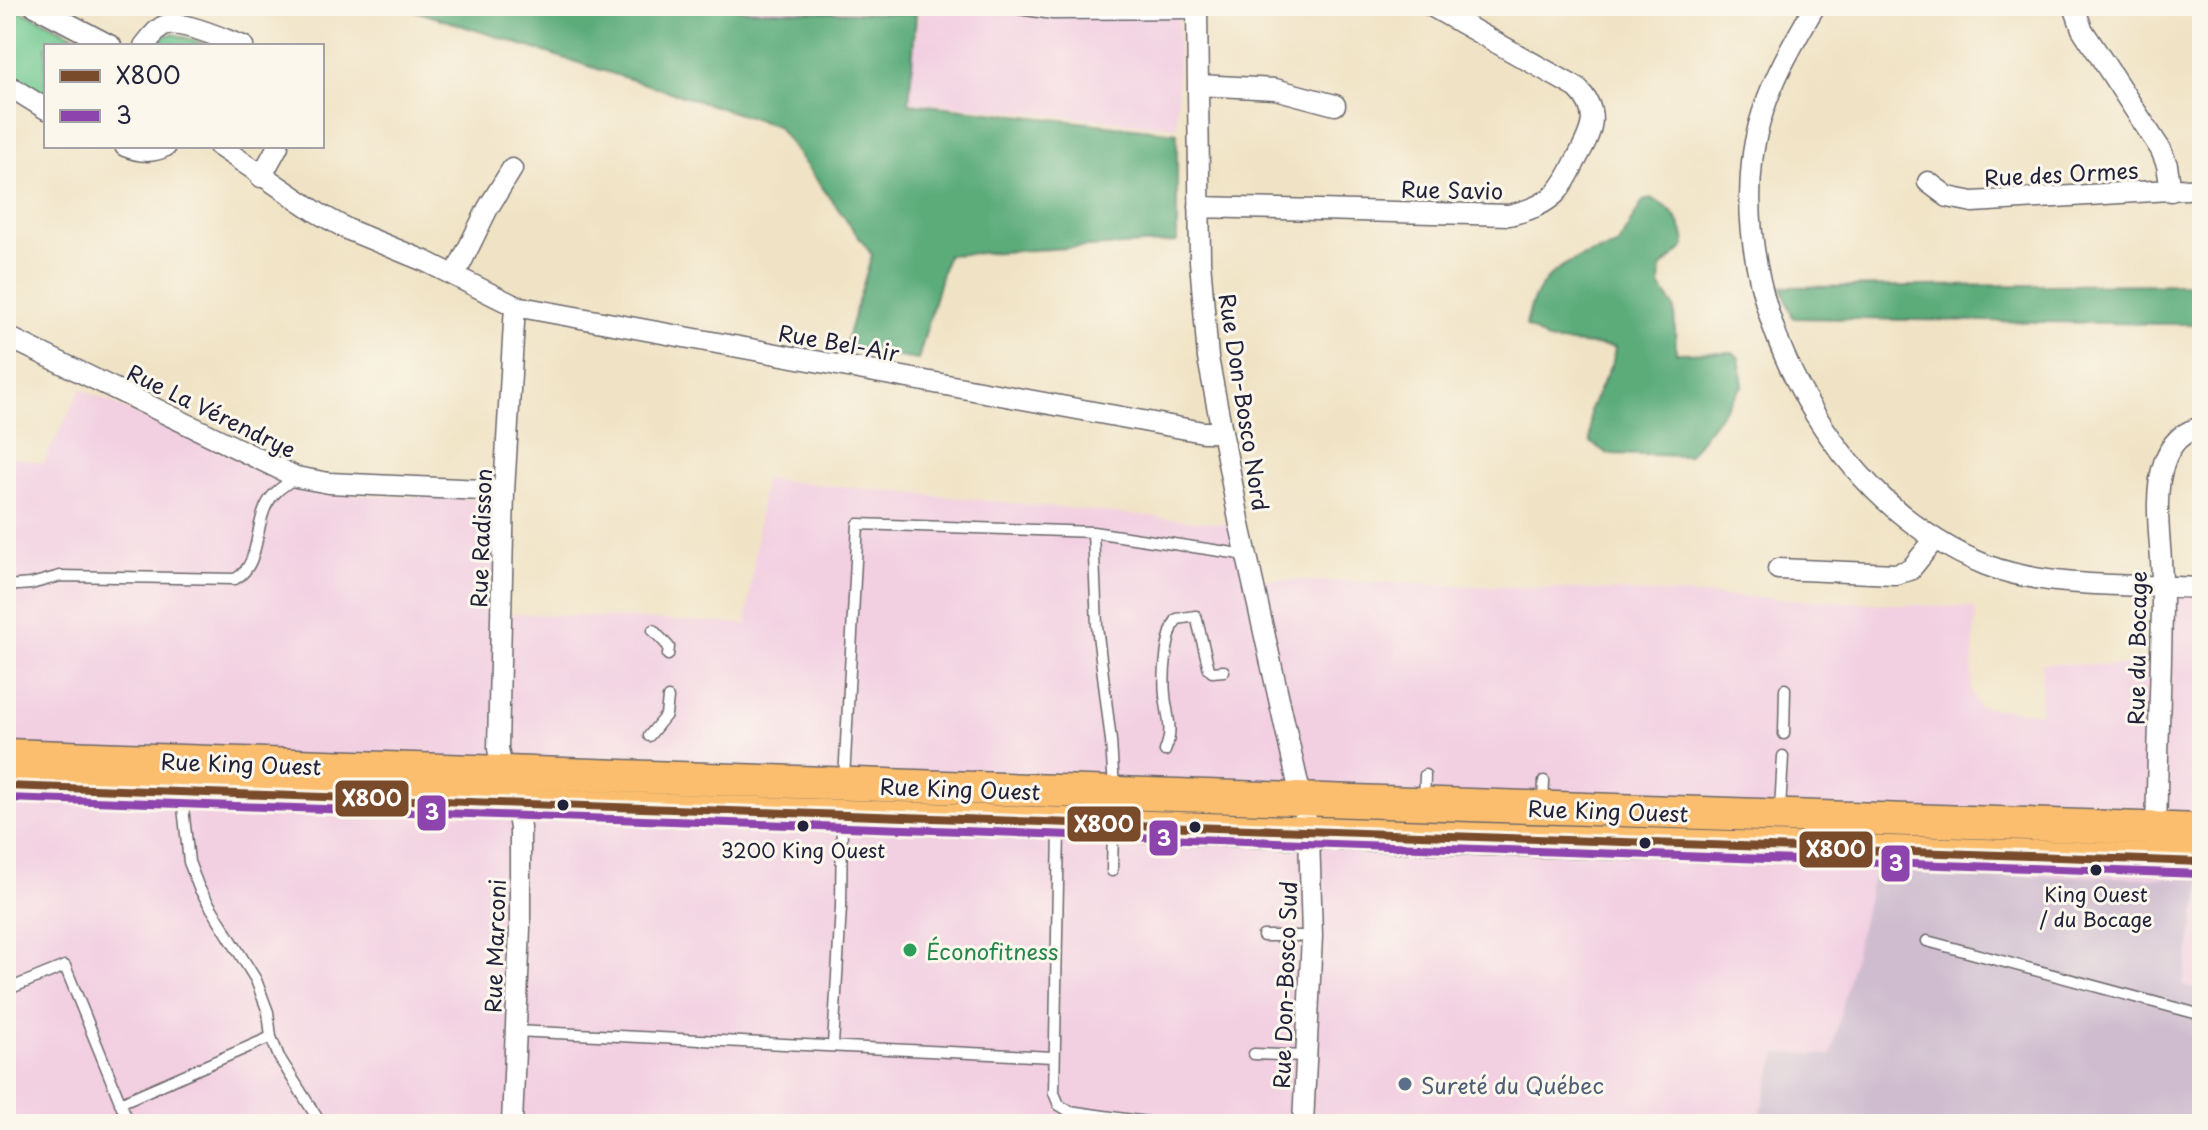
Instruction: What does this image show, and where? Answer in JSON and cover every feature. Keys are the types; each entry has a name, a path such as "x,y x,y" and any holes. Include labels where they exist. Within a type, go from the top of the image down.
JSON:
{"main road":[{"name":"Rue King Ouest","path":"6,755 182,776 516,804 843,799 1114,809 1302,800 1425,789 1797,829 2202,862"},
{"name":"Rue King Ouest","path":"6,786 182,776 502,772 843,799 1059,823 1114,809 1309,833 2202,830"}],"street":[{"path":"35,6 107,44"},
{"name":"Rue Savio","path":"1199,207 1509,215 1540,204 1556,193 1591,132 1592,116 1588,99 1577,88 1431,6"},
{"path":"1815,6 1778,73 1759,126 1750,186 1762,294 1783,355 1820,419 1845,455 1912,523 1935,539 1988,565 2019,575 2202,588"},
{"path":"2074,6 2082,29 2161,150 2171,191"},
{"name":"Rue Don-Bosco Nord","path":"1197,9 1202,308 1222,432 1302,800"},
{"path":"146,44 160,27 181,24 237,44"},
{"path":"6,84 44,108"},
{"path":"1199,85 1275,89 1335,105"},
{"path":"130,148 150,152 161,148"},
{"name":"Rue Bel-Air","path":"222,148 261,177 349,230 455,275 515,306 1203,432 1222,432"},
{"path":"261,177 277,148"},
{"path":"455,275 488,208 512,169"},
{"name":"Rue des Ormes","path":"1928,182 1948,197 1973,202 2202,188"},
{"name":"Rue Radisson","path":"502,772 498,748 504,491 515,306"},
{"name":"Rue La Vérendrye","path":"6,336 296,477 329,483 504,491"},
{"name":"Rue du Bocage","path":"2156,860 2162,586 2159,494 2164,464 2176,441 2186,432 2202,428"},
{"path":"1778,569 1895,574 1910,570 1935,539"},
{"name":"Rue Marconi","path":"502,772 516,804 520,828 520,928 512,1124"},
{"name":"Rue Don-Bosco Sud","path":"1302,800 1309,833 1312,936 1303,1124"}],"lane":[{"path":"998,6 1053,14 1197,9"},
{"path":"6,586 31,584 60,576 235,579 241,576 251,559 267,502 296,477"},
{"path":"833,1045 858,524 1093,532 1247,555"},
{"path":"1093,532 1097,626 1111,741 1114,809 1112,871"},
{"path":"1165,751 1171,735 1164,686 1170,631 1177,619 1196,616 1209,669 1212,672 1224,671"},
{"path":"653,630 669,647 668,655"},
{"path":"1784,734 1785,689"},
{"path":"649,736 666,715 668,698"},
{"path":"1783,756 1797,829"},
{"path":"182,776 189,862 199,888 262,992 271,1037 279,1057 321,1124"},
{"path":"1059,823 1054,1093 1059,1105 1069,1111 1160,1124"},
{"path":"1263,936 1312,936"},
{"path":"1927,941 2202,1015"},
{"path":"6,990 65,966 129,1124"},
{"path":"515,1031 1053,1057"},
{"path":"120,1103 271,1037"},
{"path":"1254,1054 1306,1056"}],"shaded area":[{"path":"738,6 1179,6 1177,127 908,101 919,11 739,10"},
{"path":"81,389 299,488 339,494 509,500 504,613 746,624 764,479 1240,525 1253,579 1554,588 1976,608 1971,690 1979,707 2040,713 2042,663 2161,667 2162,586 2202,588 2202,879 1831,1056 1777,1053 1756,1124 6,1124 6,455 43,463"},
{"path":"1874,872 2202,879 2183,986 2202,992 2202,1124 1757,1124 1777,1053 1831,1055"},
{"path":"2202,879 2202,992 2183,986"}],"green space":[{"path":"6,6 91,44 44,44 44,98 6,74"},
{"path":"400,6 738,6 739,10 916,14 909,103 1177,133 1177,242 947,255 918,360 844,348 872,255 777,126"},
{"path":"173,34 206,44 159,44 164,36"},
{"path":"1651,199 1676,217 1684,238 1685,246 1661,268 1660,286 1674,307 1676,353 1733,352 1739,358 1743,385 1688,456 1608,454 1590,442 1590,409 1613,361 1615,347 1549,341 1526,326 1537,292 1546,280 1569,263 1617,246 1643,201"},
{"path":"2202,284 2202,324 1793,318 1782,287"}],"transit line":[{"name":"X800","path":"6,786 2202,862"},
{"name":"3","path":"6,798 2202,874"}],"place":[{"name":"3200 King Ouest","path":"803,826"},
{"name":"King Ouest / du Bocage","path":"2096,870"},
{"name":"Éconofitness","path":"910,950"},
{"name":"Sureté du Québec","path":"1405,1084"}]}
